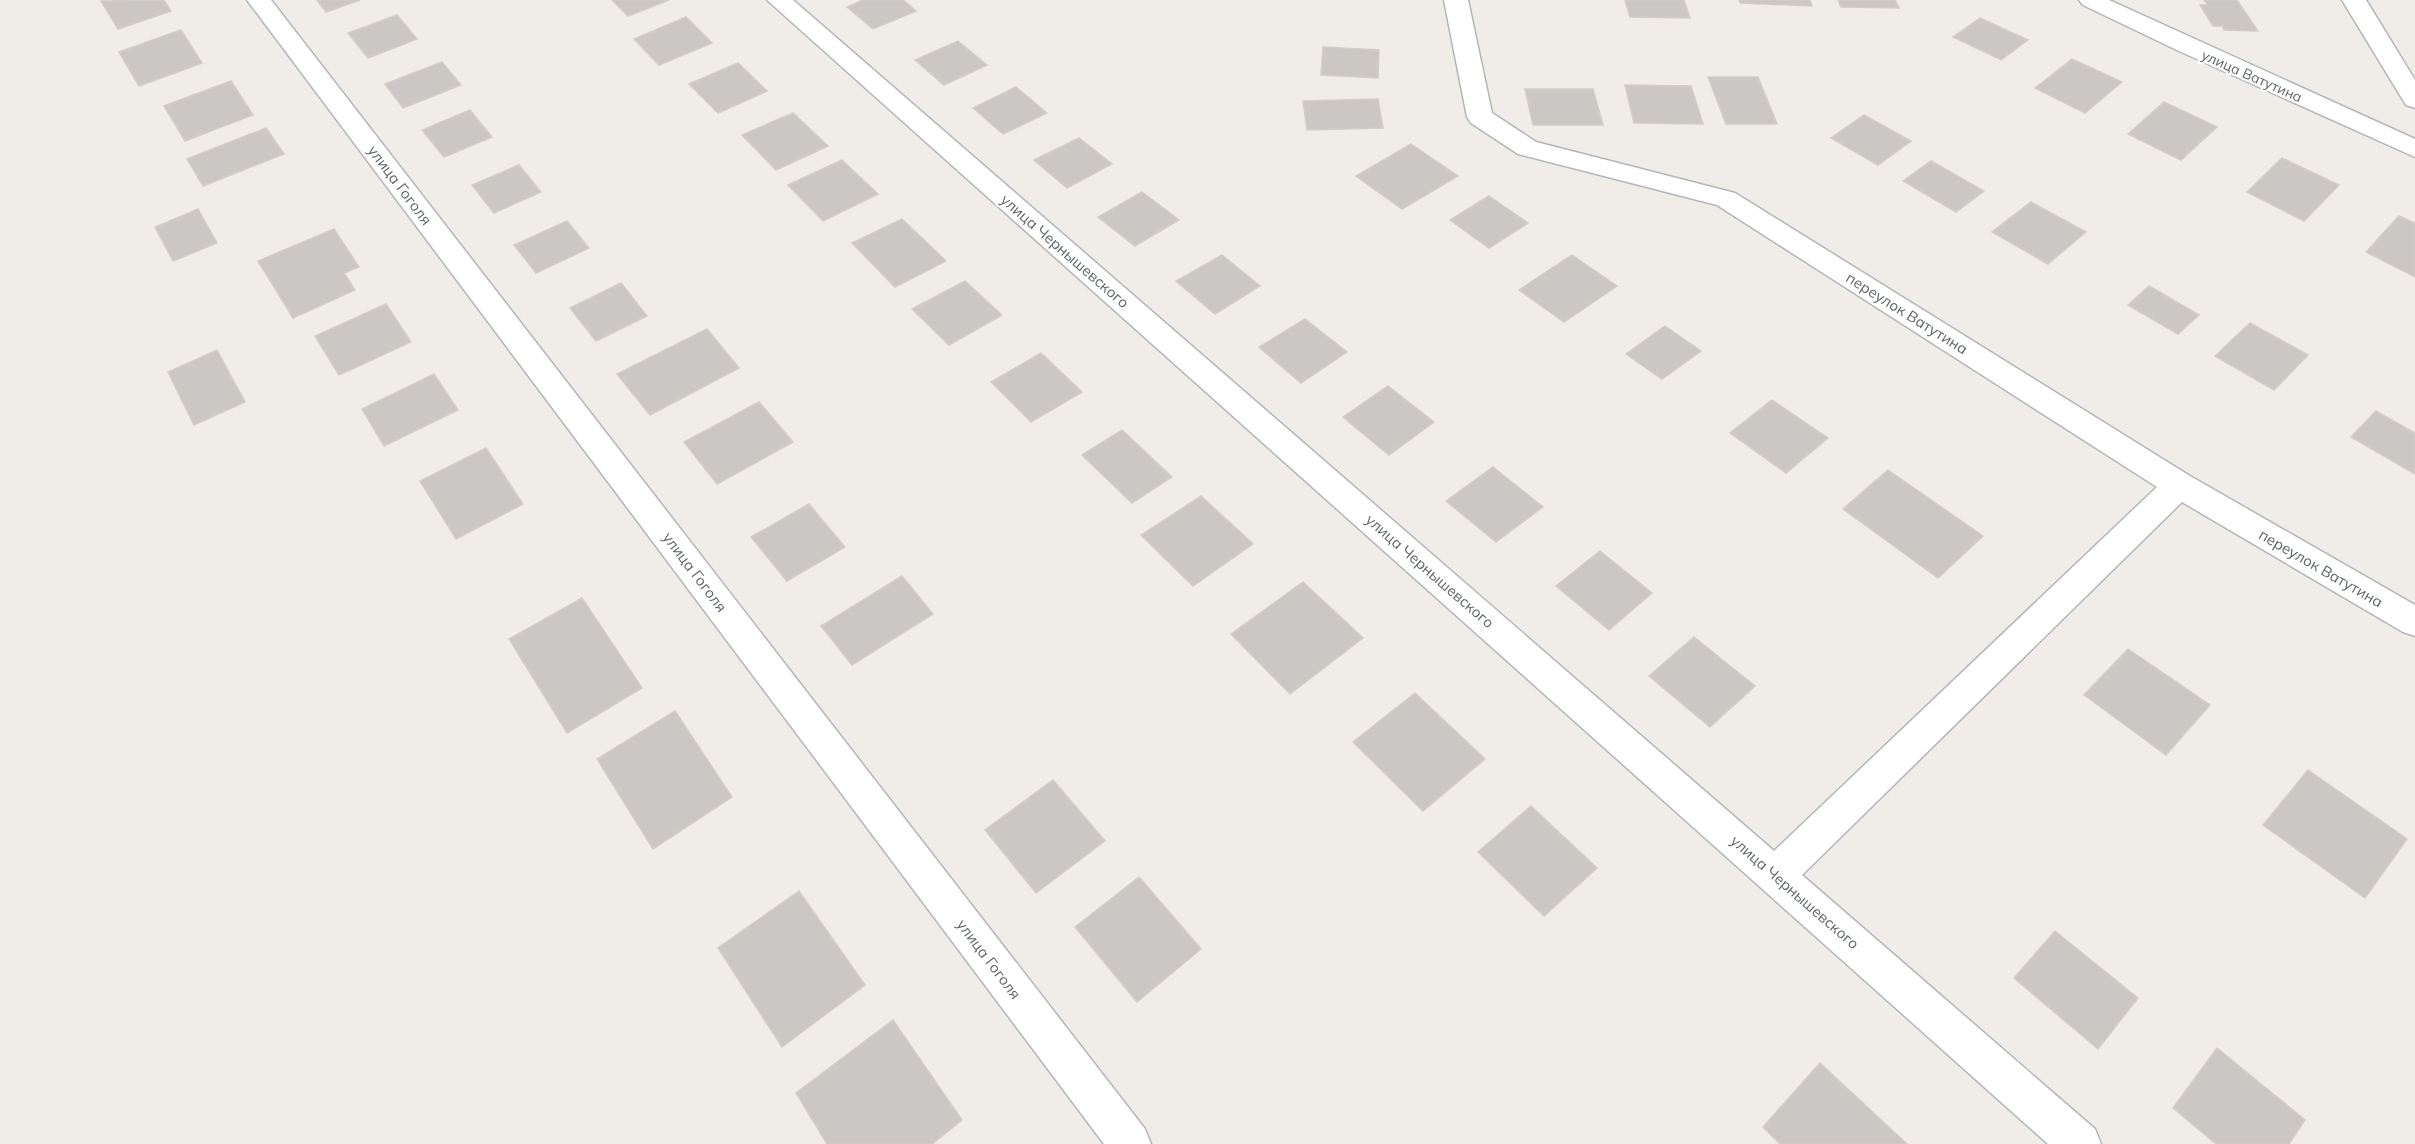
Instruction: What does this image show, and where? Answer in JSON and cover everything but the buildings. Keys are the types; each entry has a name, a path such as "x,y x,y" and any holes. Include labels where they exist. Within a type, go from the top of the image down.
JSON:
{"street":[{"name":"улица Гоголя","path":"259,0 1130,1144"},
{"name":"улица Чернышевского","path":"779,0 2080,1144"},
{"name":"переулок Ватутина","path":"1456,0 1480,117 1527,148 1726,199 2179,485 2415,622"},
{"name":"улица Ватутина","path":"2091,0 2415,149"},
{"path":"2354,0 2415,100"},
{"path":"1776,875 2179,485"}]}
